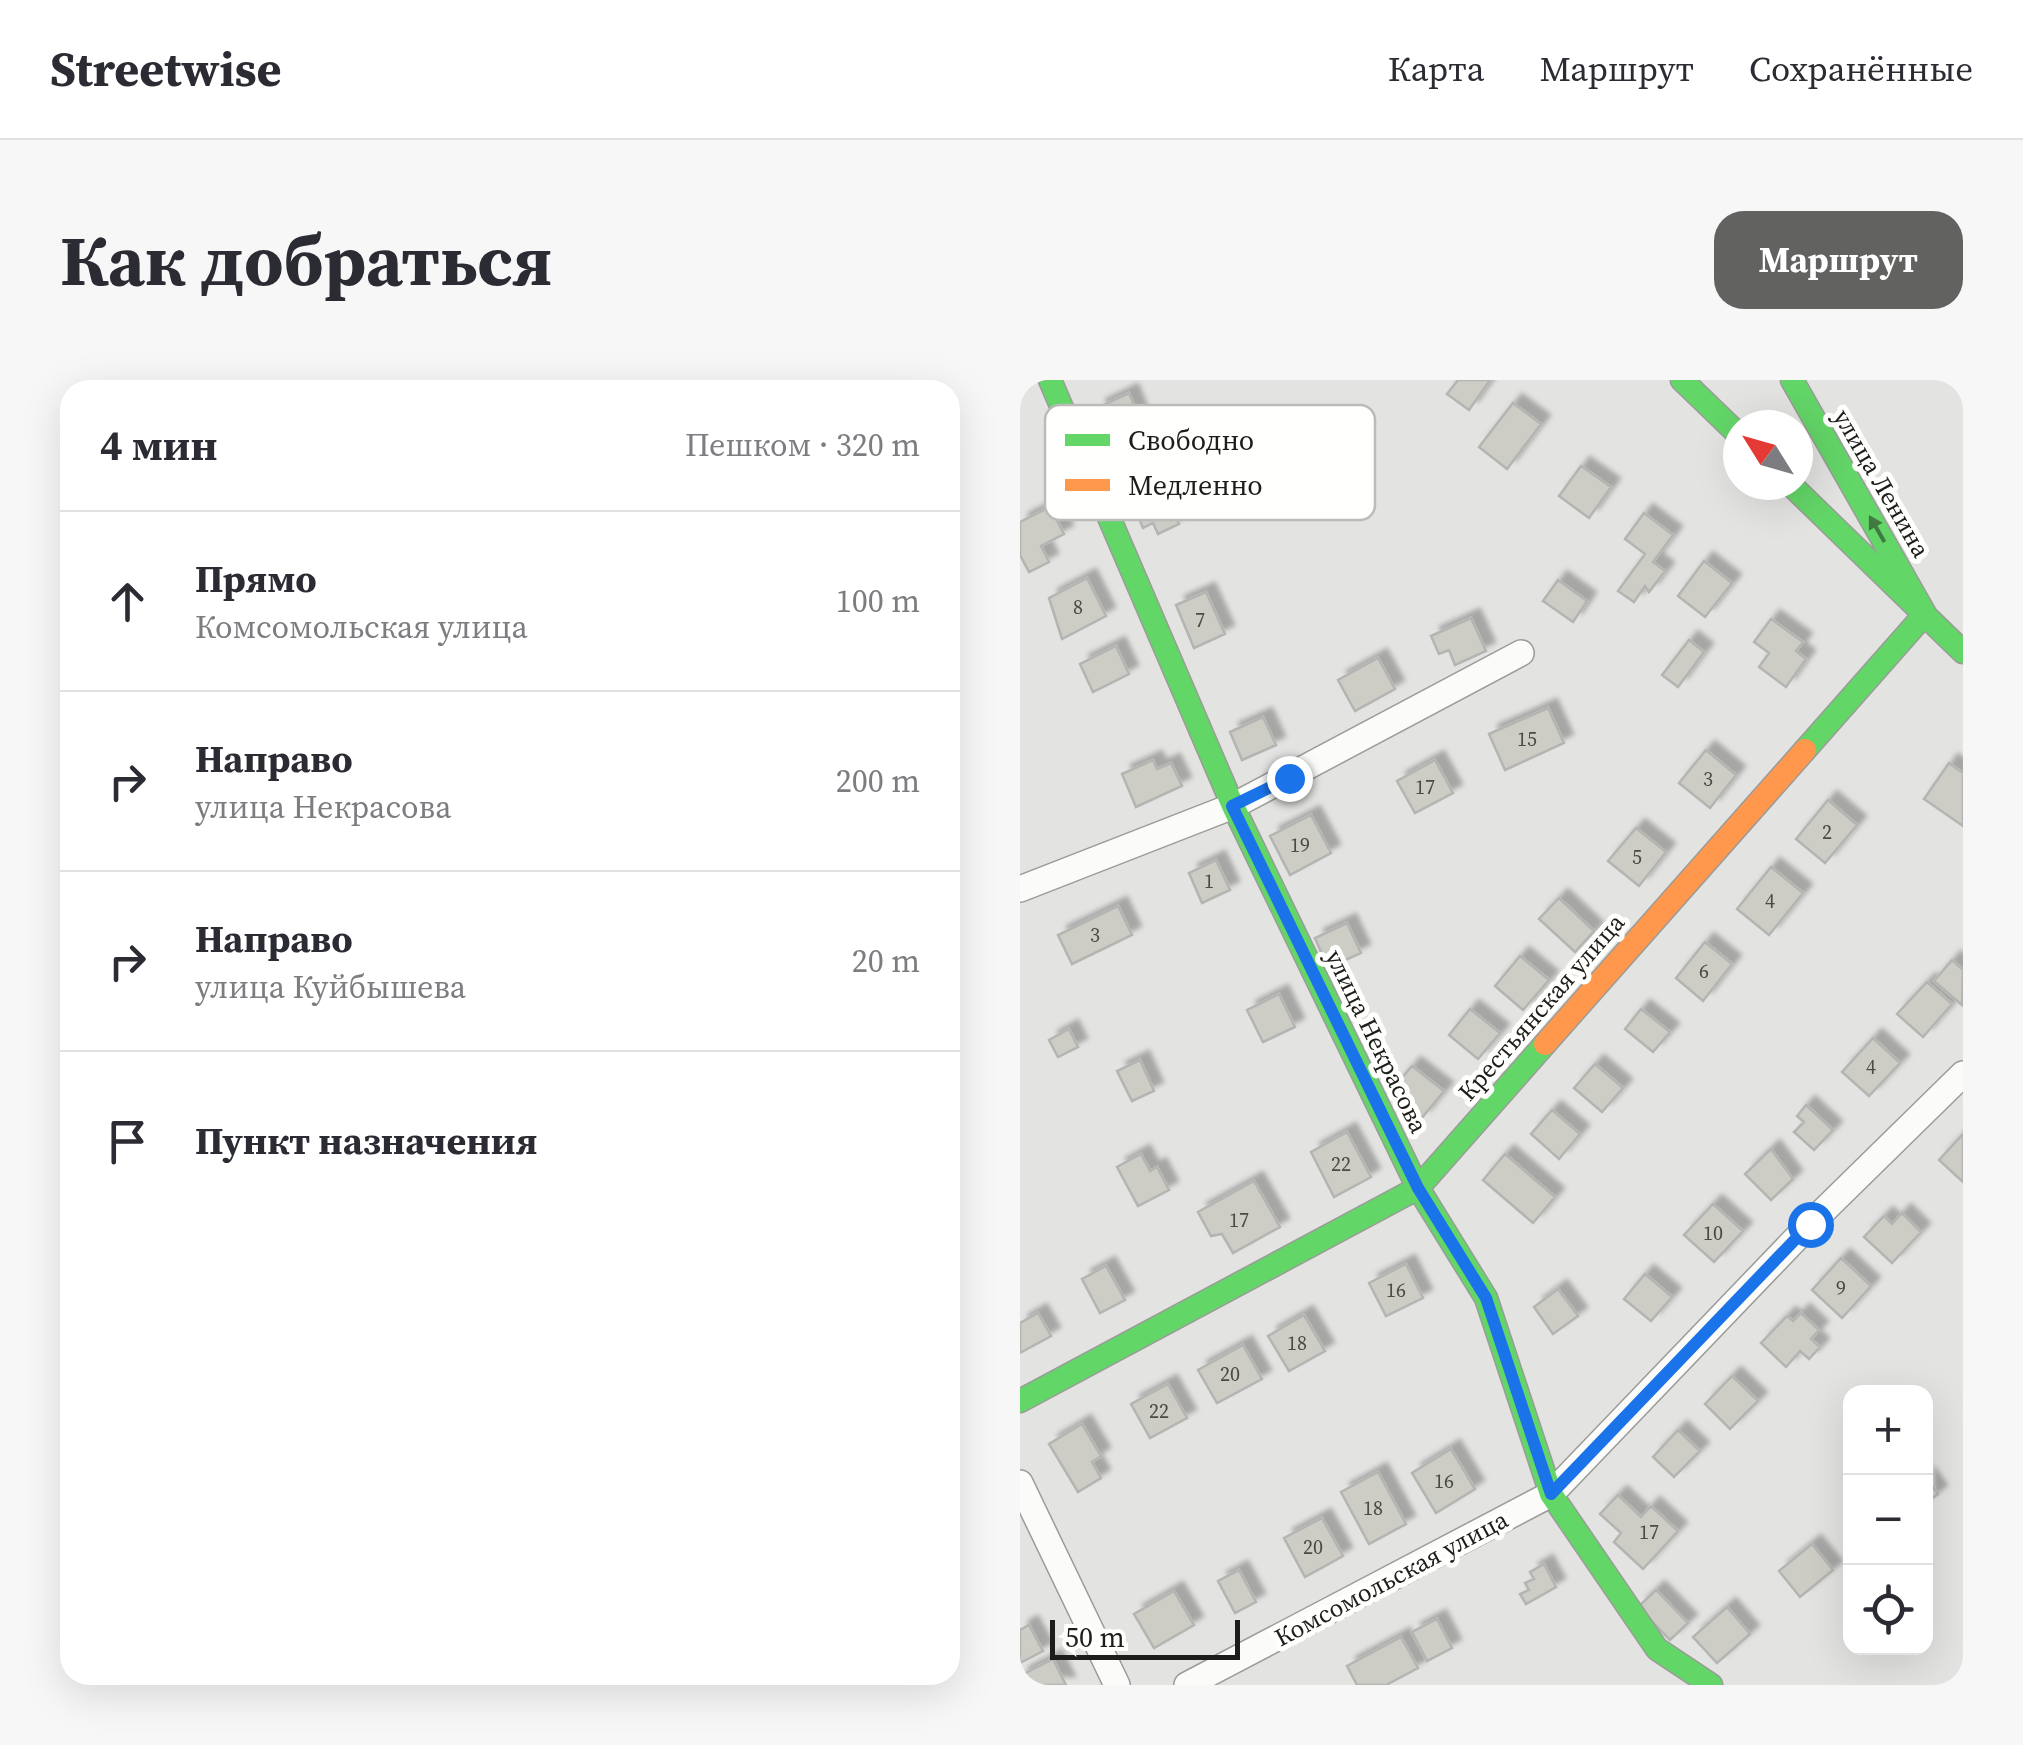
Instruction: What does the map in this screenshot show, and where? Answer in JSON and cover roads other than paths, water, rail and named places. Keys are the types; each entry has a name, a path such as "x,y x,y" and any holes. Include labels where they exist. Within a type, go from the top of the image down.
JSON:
{"street":[{"name":"улица Некрасова","path":"1050,380 1061,405"},
{"path":"1682,380 1723,420"},
{"name":"улица Ленина","path":"1792,380 1925,614"},
{"name":"улица Ленина","path":"1807,500 1963,652"},
{"name":"улица Некрасова","path":"1110,520 1232,806 1418,1188 1486,1298 1551,1494 1656,1649 1710,1685"},
{"name":"Крестьянская улица","path":"1020,1401 1418,1188 1925,614"},
{"path":"1020,889 1232,806 1521,652"},
{"name":"Комсомольская улица","path":"1187,1685 1551,1494 1810,1224 1963,1074"},
{"path":"1020,1483 1117,1685"}]}
